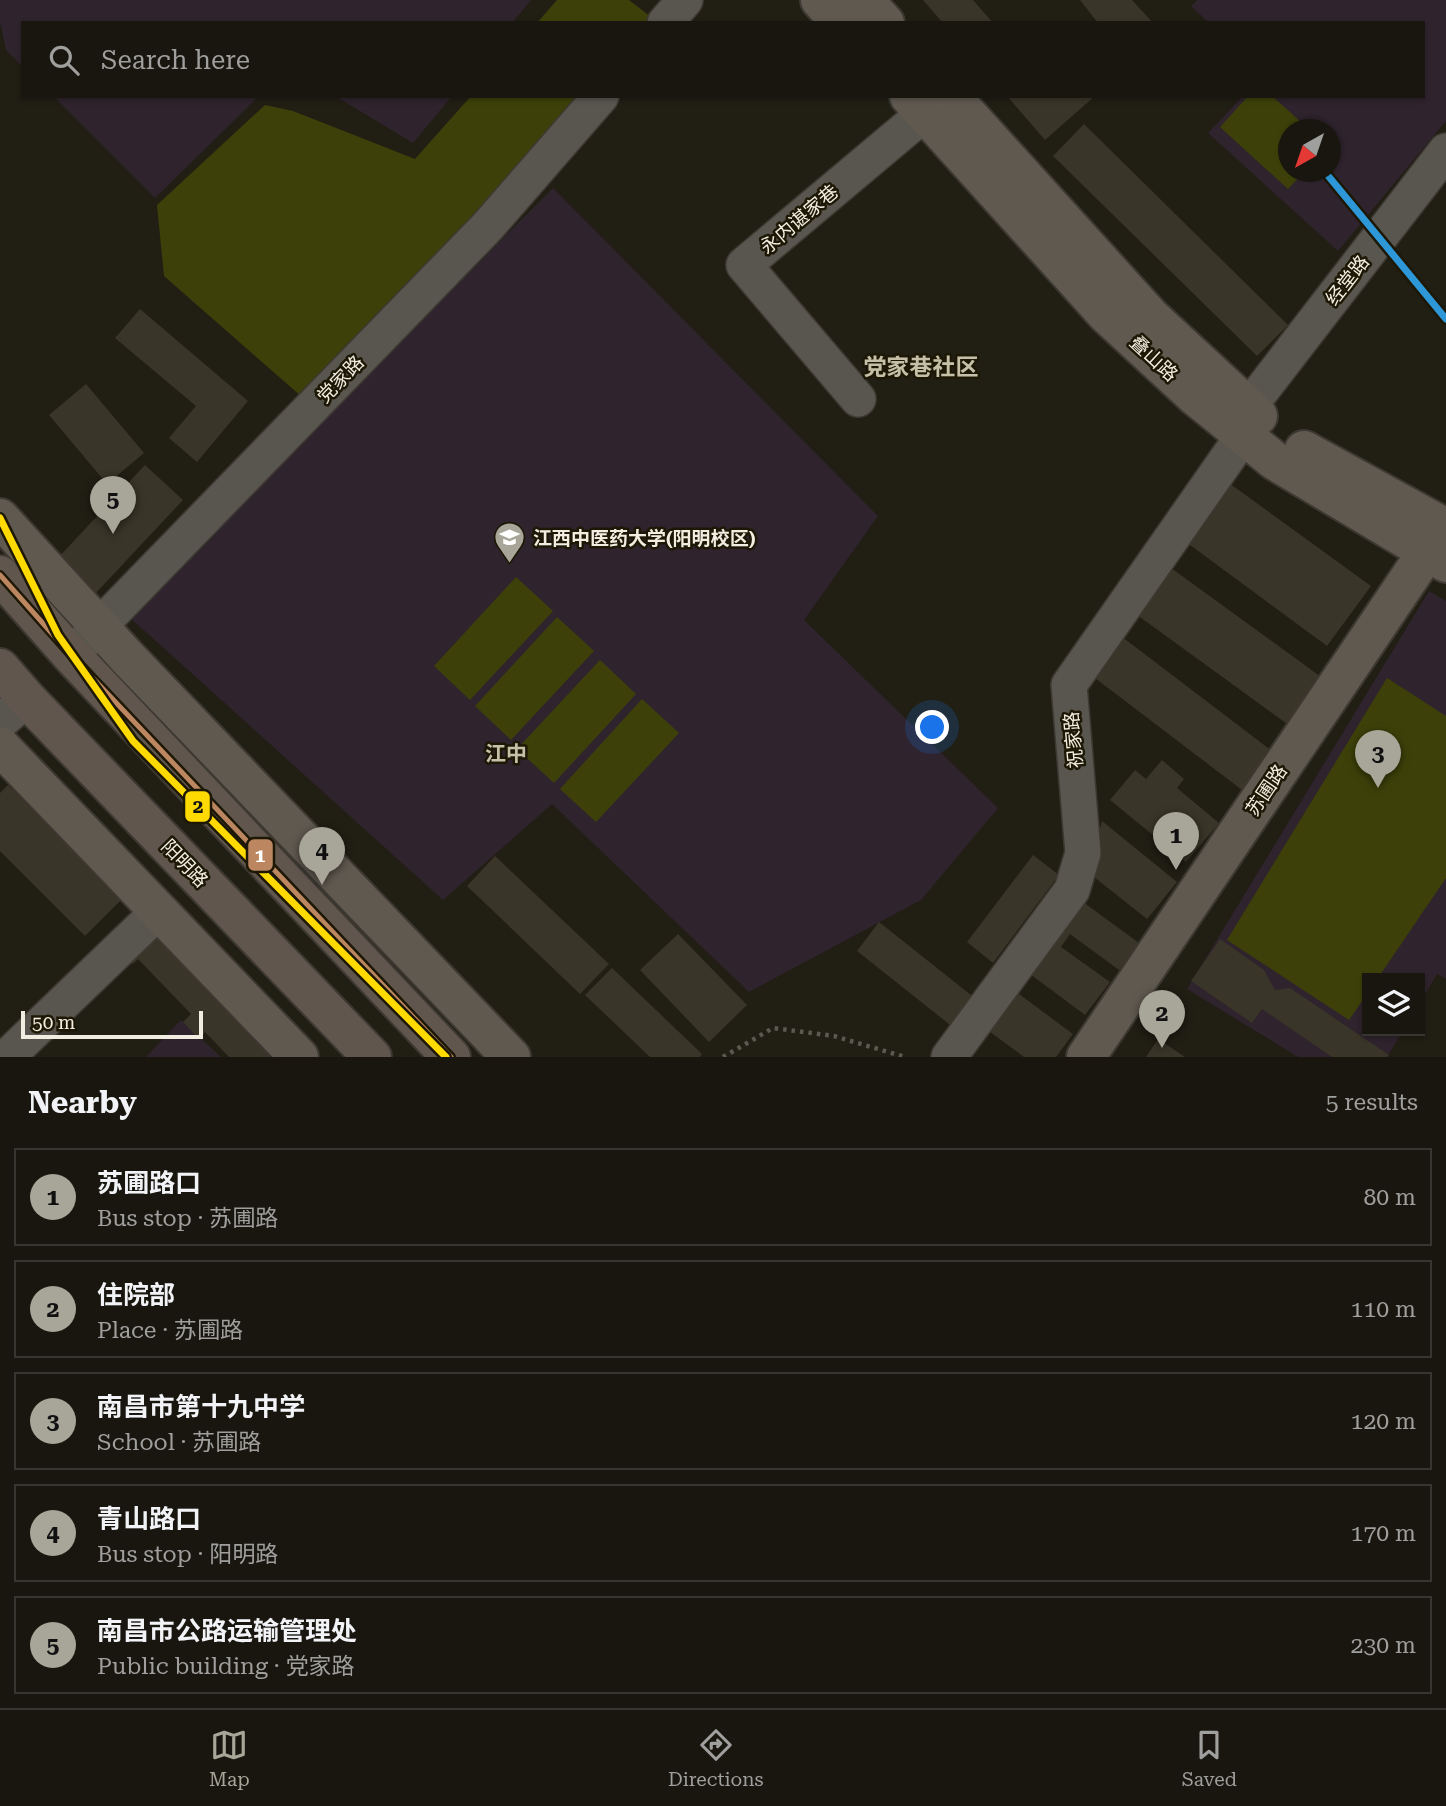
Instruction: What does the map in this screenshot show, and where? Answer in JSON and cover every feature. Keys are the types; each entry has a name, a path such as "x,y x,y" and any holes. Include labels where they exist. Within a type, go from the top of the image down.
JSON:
{"highway":[{"path":"0,575 71,655 451,1057"},
{"name":"阳明路","path":"0,668 13,711 372,1057"}],"main road":[{"path":"820,0 839,21"},
{"path":"864,0 883,21"},
{"name":"叠山路","path":"928,102 1106,314 1196,397 1298,447 1442,539"},
{"path":"0,518 380,923 511,1057"},
{"name":"苏圃路","path":"1086,1057 1442,539"},
{"path":"0,746 299,1057"}],"street":[{"path":"667,21 685,0"},
{"name":"党家路","path":"71,655 488,226 599,98"},
{"name":"永内谌家巷","path":"858,399 744,265 928,102"},
{"name":"经堂路","path":"1246,422 1446,151"},
{"name":"祝家路","path":"948,1057 1072,890 1083,853 1069,685 1246,422"},
{"path":"7,1057 159,911"}],"path":[{"path":"723,1057 773,1028 834,1037 905,1057"}],"shaded area":[{"path":"0,0 531,0 514,21 21,21 21,65 6,50 0,22"},
{"path":"1197,0 1446,0 1446,121 1338,251 1208,133 1241,98 1425,98 1425,21 1207,21 1191,6"},
{"path":"55,98 257,98 155,198"},
{"path":"338,98 450,98 413,143"},
{"name":"江西中医药大学(阳明校区)","path":"553,188 878,516 804,620 998,808 921,900 749,992 552,804 443,900 127,615"},
{"path":"1429,591 1446,601 1446,979 1437,974 1425,994 1425,973 1362,973 1362,1036 1400,1036 1387,1057 1298,1057 1187,989"},
{"path":"181,1020 221,1057 146,1057"}],"green space":[{"path":"557,0 629,0 651,17 648,21 539,21"},
{"path":"469,98 580,98 469,227 302,397 164,276 157,205 265,105 293,111 415,159"},
{"path":"1246,98 1274,98 1298,119 1278,119 1278,180 1220,127"},
{"path":"1280,182 1295,182 1288,189"},
{"path":"516,577 553,611 470,700 434,666"},
{"path":"557,617 594,651 511,740 475,706"},
{"path":"600,660 636,694 554,783 517,749"},
{"path":"1387,678 1446,716 1446,878 1381,973 1362,973 1362,1001 1349,1020 1227,940"},
{"path":"642,699 679,733 596,822 560,789"}],"building":[{"path":"923,0 973,0 991,21 941,21"},
{"path":"1080,0 1132,0 1151,21 1096,21"},
{"path":"1009,98 1093,98 1045,140"},
{"path":"1084,124 1288,325 1257,356 1053,156"},
{"path":"140,309 248,401 197,462 169,438 196,406 115,338"},
{"path":"86,384 144,453 107,484 49,415"},
{"path":"145,465 183,500 94,595 57,559"},
{"path":"1229,483 1371,586 1327,646 1186,542"},
{"path":"1167,565 1328,682 1294,729 1133,612"},
{"path":"1117,633 1276,754 1246,793 1087,672"},
{"path":"1162,760 1184,779 1177,788 1219,823 1186,862 1110,800 1135,770 1146,779"},
{"path":"8,785 122,899 85,936 0,851 0,793"},
{"path":"1102,821 1177,882 1147,919 1089,873"},
{"path":"1033,855 1059,875 993,963 967,942"},
{"path":"495,856 609,964 580,994 467,886"},
{"path":"1079,899 1139,943 1119,970 1070,934 1061,947 1110,982 1085,1015 1026,971"},
{"path":"879,922 981,1003 959,1032 857,951"},
{"path":"153,927 278,1057 229,1057 205,1032 199,1039 183,1022 191,1014 138,959 133,964 124,955"},
{"path":"678,934 747,1005 709,1042 640,970"},
{"path":"1220,939 1264,970 1275,990 1290,988 1389,1055 1332,1057 1262,1009 1252,1023 1191,981"},
{"path":"612,968 702,1054 700,1057 650,1057 585,995"},
{"path":"1015,991 1073,1034 1056,1057 1024,1057 986,1029"},
{"path":"1158,1039 1185,1057 1146,1057"}],"transit line":[{"name":"3","path":"1333,182 1446,319"},
{"name":"2","path":"0,518 58,635 133,741 446,1057"},
{"name":"1","path":"0,575 71,655 451,1057"}],"place":[{"name":"南昌市公路运输管理处","path":"113,534"},
{"name":"江西中医药大学(阳明校区)","path":"510,565"},
{"name":"南昌市第十九中学","path":"1378,788"},
{"name":"苏圃路口","path":"1176,870"},
{"name":"青山路口","path":"322,885"},
{"name":"住院部","path":"1162,1048"}],"district":[{"name":"党家巷社区","path":"921,367"},
{"name":"江中","path":"506,754"}]}
